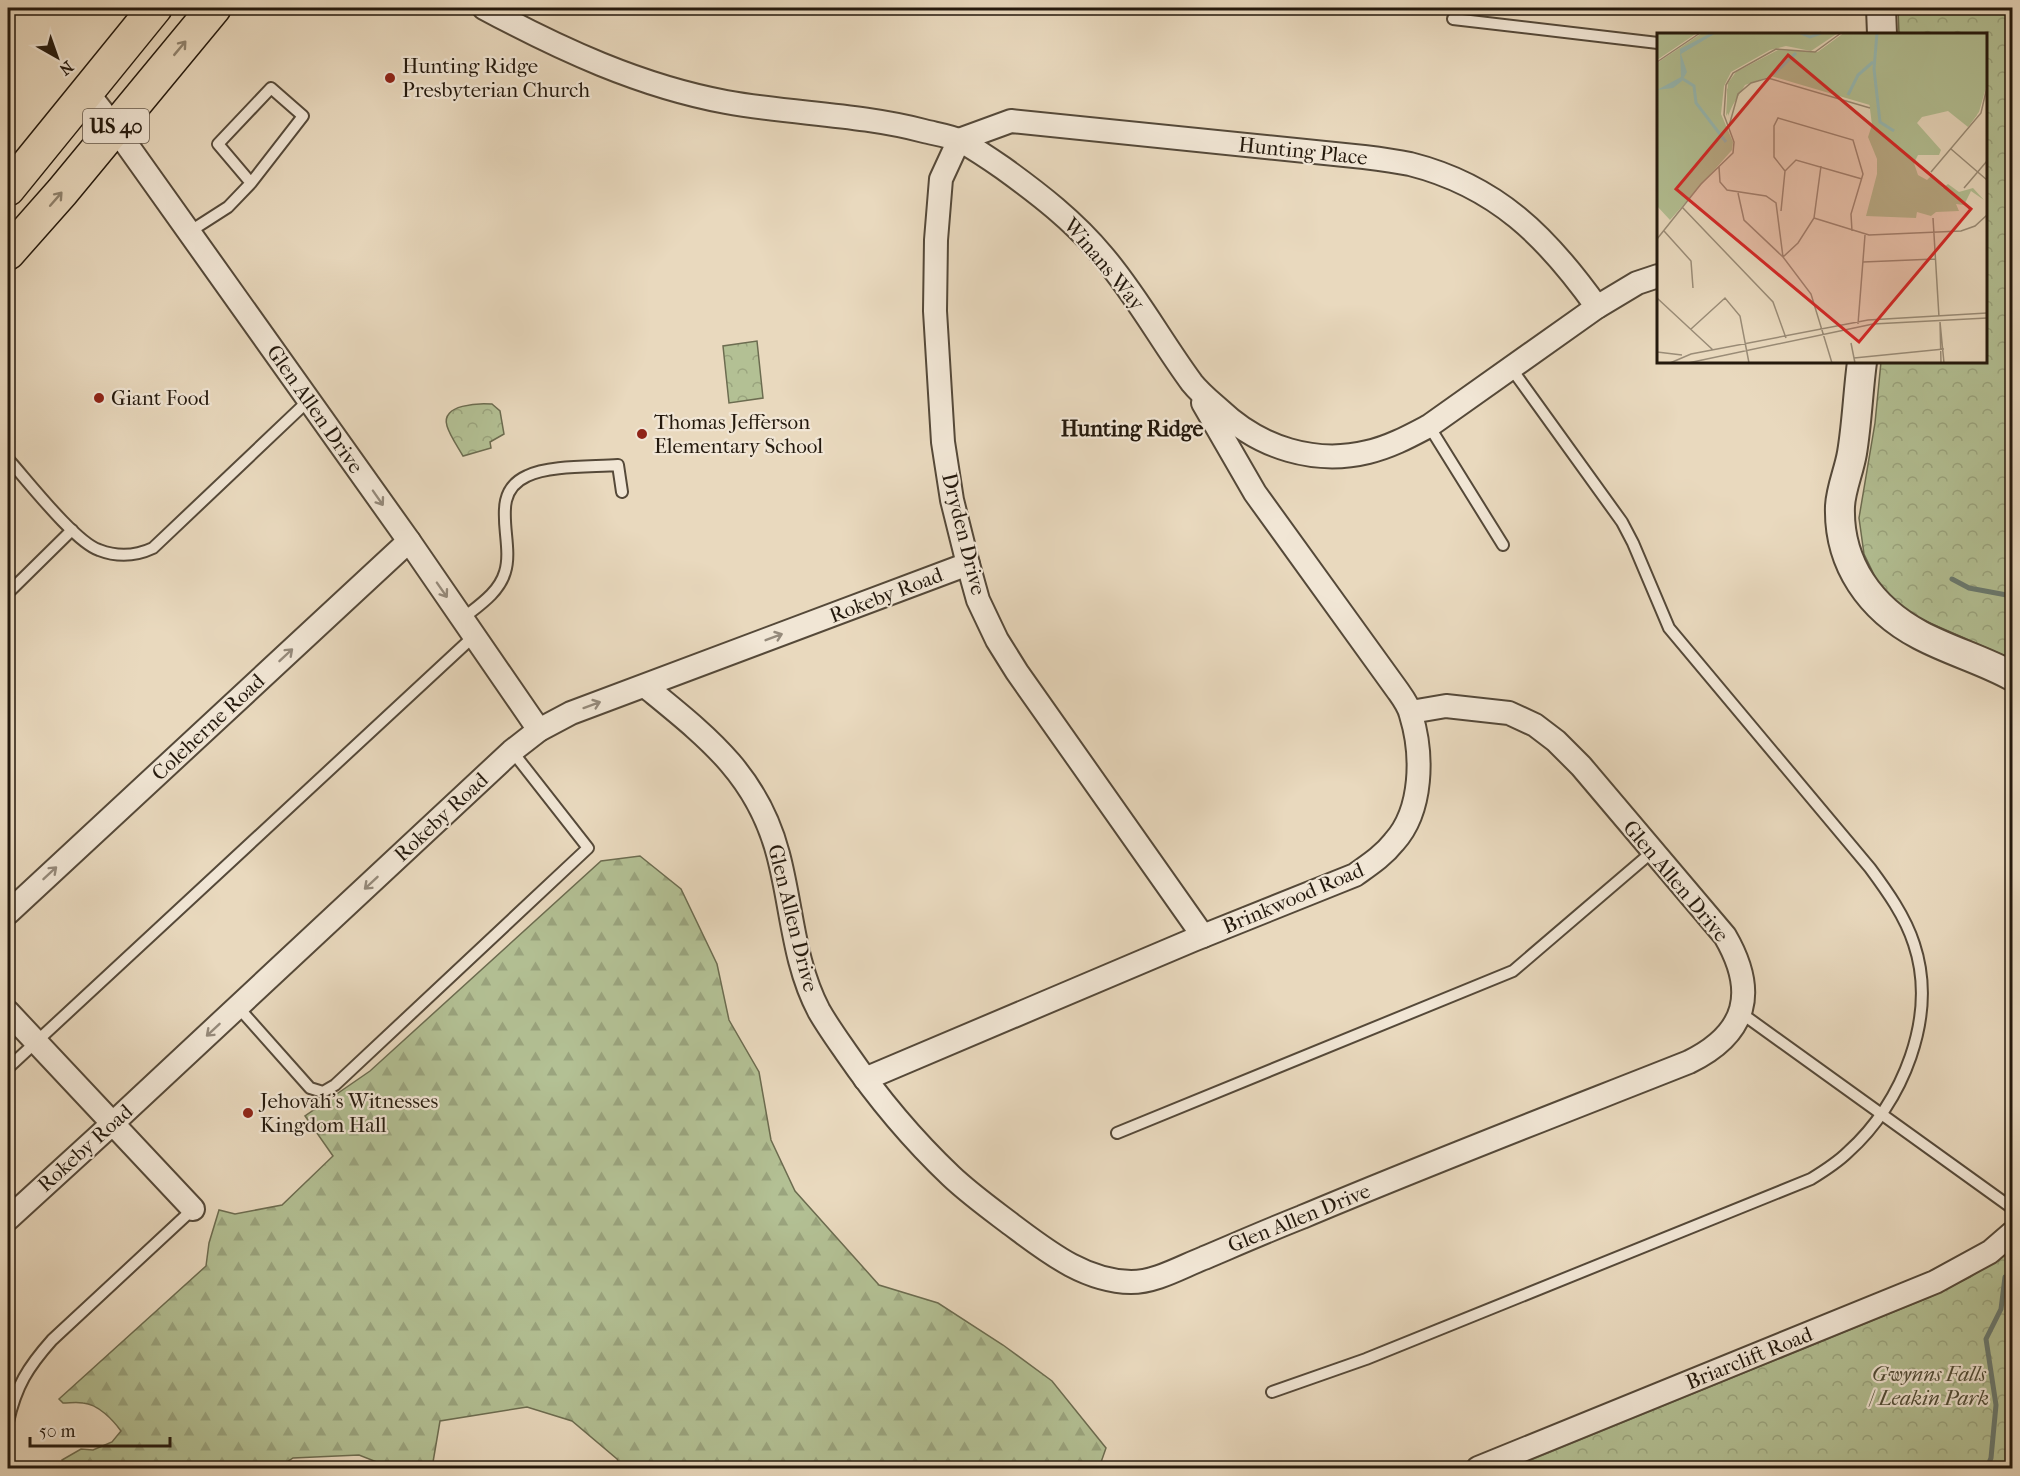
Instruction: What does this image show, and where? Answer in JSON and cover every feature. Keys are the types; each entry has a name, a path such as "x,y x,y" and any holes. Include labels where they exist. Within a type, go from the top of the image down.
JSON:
{"main road":[{"name":"US 40","path":"8,189 155,8"},
{"name":"US 40","path":"8,253 62,192 214,8"}],"street":[{"name":"Winans Way","path":"484,8 567,51 621,73 675,89 725,101 857,117 959,140 999,165 1069,219 1102,255 1135,297 1194,386 1229,419 1255,437 1289,451 1321,457 1347,456 1370,452 1400,441 1429,426 1597,307 1637,283 1657,277"},
{"path":"1881,8 1882,33"},
{"name":"Glen Allen Drive","path":"87,92 409,541 539,730"},
{"name":"Hunting Place","path":"959,140 1011,121 1364,157 1410,164 1451,178 1485,195 1518,216 1564,262 1597,307"},
{"name":"Dryden Drive","path":"959,140 941,179 936,240 935,311 943,442 952,500 978,600 997,640 1017,672 1203,936"},
{"path":"1857,366 1851,453 1840,506 1844,544 1856,573 1864,589 1893,619 1937,644 2011,677"},
{"name":"Brinkwood Road","path":"865,1079 1203,936 1355,875 1376,861 1396,841 1408,817 1418,791 1419,765 1411,712 1255,493 1194,386"},
{"name":"Coleherne Road","path":"8,913 409,541"},
{"name":"Rokeby Road","path":"8,1219 512,751 539,730 571,713 968,564"},
{"name":"Glen Allen Drive","path":"645,686 696,727 749,784 767,820 778,854 807,984 820,1012 888,1109 951,1176 1035,1242 1066,1263 1089,1274 1111,1280 1134,1282 1163,1275 1689,1062 1708,1053 1721,1041 1733,1028 1741,1013 1744,997 1743,976 1736,954 1725,936 1581,766 1556,741 1535,725 1509,713 1446,706 1411,712"},
{"path":"8,1012 193,1209"},
{"name":"Briarclift Road","path":"1478,1468 1935,1282 1990,1252 2013,1233"}],"lane":[{"path":"1453,19 1657,43"},
{"path":"189,232 228,207 251,183 303,116 271,88 218,144 251,183"},
{"path":"1272,1392 1366,1359 1811,1179 1848,1153 1865,1135 1907,1069 1914,1048 1922,998 1914,944 1904,920 1870,868 1669,628 1622,522 1511,368"},
{"path":"8,459 72,530 98,550 112,554 141,554 153,548 309,400"},
{"path":"1429,426 1503,545"},
{"path":"8,1068 468,627 498,588 505,573 508,558 504,505 508,494 519,482 527,476 548,470 618,465 622,492"},
{"path":"8,593 72,530"},
{"path":"238,1007 310,1088 322,1092 335,1085 588,848 512,751"},
{"path":"1117,1133 1513,971 1652,852"},
{"path":"1741,1013 2013,1208"},
{"path":"8,1422 13,1399 21,1379 34,1360 52,1340 193,1209"}],"green space":[{"path":"1898,8 2012,8 2012,659 1907,613 1880,587 1864,554 1859,518 1875,423 1881,363 1987,363 1987,33 1899,33"},
{"path":"757,341 763,398 729,403 723,346"},
{"path":"492,404 500,411 504,434 490,442 491,448 463,456 447,426 446,419 449,413 462,406"},
{"path":"640,856 681,889 717,964 729,1020 759,1072 771,1140 795,1191 879,1285 938,1303 1003,1345 1052,1381 1106,1448 1099,1468 622,1468 617,1459 572,1421 527,1407 440,1421 432,1468 392,1468 359,1455 293,1458 278,1468 63,1468 62,1460 81,1449 93,1450 112,1442 121,1431 100,1409 89,1404 63,1403 59,1399 206,1266 209,1243 219,1210 235,1214 282,1205 333,1156 305,1116 370,1071 601,861"},
{"name":"Gwynns Falls / Leakin Park","path":"2012,1247 2012,1468 1511,1468 1930,1297 1970,1277"}],"waterway":[{"path":"1952,579 1969,588 2012,596"},
{"path":"1987,1468 1991,1458 1996,1405 1986,1339 2001,1309 2005,1277"}],"place":[{"name":"Hunting Ridge Presbyterian Church","path":"390,78"},
{"name":"Giant Food","path":"99,398"},
{"name":"Thomas Jefferson Elementary School","path":"642,434"},
{"name":"Jehovah's Witnesses Kingdom Hall","path":"248,1113"}],"district":[{"name":"Hunting Ridge","path":"1132,428"}]}
